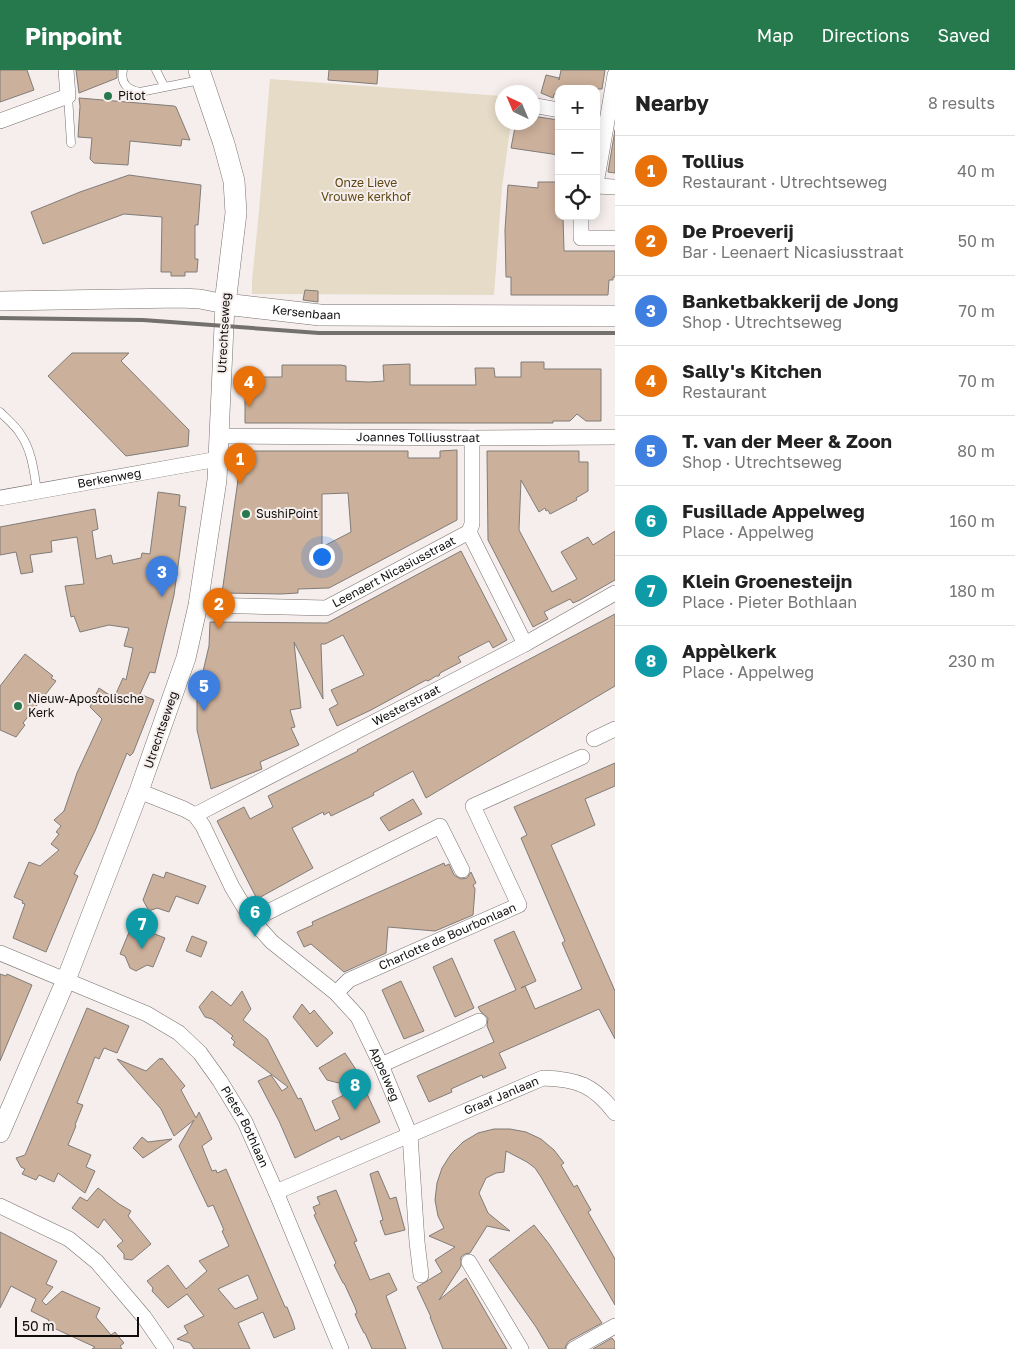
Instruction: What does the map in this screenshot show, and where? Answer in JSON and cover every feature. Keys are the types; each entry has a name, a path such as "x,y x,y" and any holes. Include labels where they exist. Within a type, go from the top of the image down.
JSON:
{"main road":[{"name":"Utrechtseweg","path":"200,75 224,144 234,181 236,213 225,304"},
{"name":"Kersenbaan","path":"225,304 320,315 615,316"}],"street":[{"path":"0,121 68,96 66,70"},
{"path":"598,175 615,75"},
{"path":"540,106 555,109"},
{"path":"600,185 615,187"},
{"path":"580,220 580,238 615,238"},
{"name":"Kersenbaan","path":"0,301 180,298 200,299 225,304"},
{"name":"Utrechtseweg","path":"0,1133 66,980 139,792 186,658 198,605 217,480 225,304"},
{"name":"Joannes Tolliusstraat","path":"220,436 615,437"},
{"path":"472,438 472,524 469,532 525,644"},
{"name":"Berkenweg","path":"0,498 218,459"},
{"name":"Leenaert Nicasiusstraat","path":"198,605 326,608 469,532"},
{"name":"Westerstraat","path":"195,815 525,644 615,593"},
{"path":"594,739 615,729"},
{"name":"Charlotte de Bourbonlaan","path":"336,993 349,980 519,905 473,806 582,757"},
{"path":"139,792 195,815"},
{"name":"Appelweg","path":"195,815 203,826 232,887 252,920 272,942 336,993 358,1017 381,1064 410,1135 421,1275"},
{"path":"252,920 440,826 462,870"},
{"name":"Pieter Bothlaan","path":"0,953 147,1014 179,1032 200,1052 244,1122 276,1192 341,1349"},
{"path":"381,1064 479,1021"},
{"name":"Graaf Janlaan","path":"276,1192 543,1078 562,1079 585,1085 605,1100 615,1113"},
{"path":"0,1206 69,1239 97,1262 144,1317 166,1349"},
{"path":"469,1262 521,1349"},
{"path":"574,1349 615,1326"}],"lane":[{"path":"123,70 122,79 125,86 131,91 140,92 200,75"},
{"path":"156,70 164,86"},
{"path":"68,96 70,143"},
{"path":"0,412 20,433 26,444 37,491"}],"green space":[{"name":"Onze Lieve Vrouwe kerkhof","path":"270,79 495,95 495,130 510,130 502,187 494,295 252,294"}],"building":[{"path":"0,70 27,70 34,90 0,102"},
{"path":"76,70 117,70 117,78 79,93"},
{"path":"329,70 378,70 377,84 328,80"},
{"path":"561,70 605,70 602,89 600,89 600,85 555,85 553,98 541,93 546,75 559,78 559,80"},
{"path":"79,98 174,106 190,140 182,139 181,146 130,141 128,165 94,163 90,159 92,138 78,137"},
{"path":"540,117 555,119 555,154 511,148 514,130 540,130"},
{"path":"615,130 615,173 608,172"},
{"path":"129,175 201,185 198,225 195,225 195,259 198,259 197,272 185,272 185,276 171,276 171,272 161,272 162,217 124,214 43,244 31,212"},
{"path":"538,182 555,182 555,220 563,220 564,251 615,251 615,277 613,277 613,280 609,280 608,295 511,295 511,277 506,277 505,230 508,185 538,188"},
{"path":"305,290 318,291 318,302 303,300"},
{"path":"72,353 129,353 121,361 189,430 188,446 126,456 48,376"},
{"path":"521,362 544,362 544,369 601,369 601,421 586,421 577,414 570,421 553,421 553,423 245,423 245,377 282,377 282,365 341,365 346,366 346,381 369,382 384,381 383,365 410,364 410,385 476,385 475,368 494,368 495,377 521,377"},
{"path":"457,450 457,520 329,588 298,589 298,593 281,594 222,593 240,466 240,451 408,451 408,458 440,458 440,451","holes":["348,493 351,532 322,547 322,494"]},
{"path":"487,451 579,451 579,462 588,462 588,491 576,498 577,500 550,514 545,508 539,512 521,480 519,530 552,592 577,579 561,552 588,537 593,545 615,531 615,580 580,600 573,603 570,599 544,612 548,619 533,627 488,540"},
{"path":"158,492 180,495 179,506 186,507 174,595 155,673 150,672 140,694 154,700 133,753 130,756 127,753 95,831 74,874 78,876 46,952 13,938 25,904 14,897 29,862 40,866 59,850 51,844 59,834 56,832 61,826 54,820 64,811 77,773 102,719 90,707 99,688 114,698 123,678 126,680 133,648 124,646 129,628 109,625 80,632 74,616 71,617 65,586 84,584 77,537 51,541 52,552 30,555 33,572 21,574 16,552 0,555 0,527 95,509 98,529 92,531 96,559 111,555 113,564 141,558 142,553 150,554"},
{"path":"461,551 507,640 493,648 489,641 458,657 461,662 440,673 439,676 428,681 426,680 337,726 329,709 338,704 331,690 364,675 343,635 325,644 321,644 323,699 294,642 301,708 290,710 295,727 291,728 299,745 260,762 262,769 211,789 197,730 197,697 209,646 210,622 327,623"},
{"path":"615,614 615,686 426,798 413,771 373,793 374,795 331,816 329,812 324,815 323,812 292,828 313,868 257,899 217,821 244,807 250,819 273,807 268,796 358,751"},
{"name":"Nieuw-Apostolische Kerk","path":"25,654 53,676 51,678 56,681 23,723 25,725 16,737 0,730 0,686"},
{"path":"615,763 615,786 585,799 595,825 551,845 615,991 615,1039 599,1009 499,1053 506,1068 483,1078 482,1075 451,1089 452,1092 429,1102 417,1076 494,1042 487,1026 488,1018 478,1007 516,990 494,940 514,931 536,981 525,986 535,1009 582,989 562,943 565,941 521,838 527,835 514,807"},
{"path":"413,799 422,814 389,831 380,818"},
{"path":"444,863 445,866 449,864 454,875 461,879 467,878 471,872 476,883 473,885 475,889 473,915 435,931 388,927 386,953 344,972 311,944 304,947 297,932 313,925 312,922"},
{"path":"166,872 206,886 198,904 176,896 169,912 157,908 149,911 143,900 153,874 164,878"},
{"path":"132,925 165,938 153,967 147,965 136,971 130,968 125,956 120,954"},
{"path":"192,936 207,942 201,957 186,951"},
{"path":"452,958 474,1008 455,1017 433,967"},
{"path":"0,974 6,976 7,974 32,985 0,1061"},
{"path":"401,981 424,1031 404,1039 382,990"},
{"path":"212,991 231,1006 242,991 251,1009 243,1020 267,1039 298,1099 301,1098 315,1131 340,1119 332,1101 358,1088 327,1080 319,1068 345,1053 355,1068 380,1122 341,1140 339,1136 295,1158 279,1121 258,1081 271,1075 282,1091 288,1087 233,1045 235,1042 231,1038 233,1036 212,1019 205,1017 199,1007"},
{"path":"302,1004 310,1014 314,1010 333,1033 317,1047 293,1017"},
{"path":"87,1008 129,1026 117,1053 104,1048 99,1059 95,1057 77,1103 83,1105 68,1145 91,1155 86,1167 95,1171 85,1193 58,1173 54,1182 39,1175 36,1180 22,1174 25,1169 21,1167 16,1158 25,1155"},
{"path":"162,1058 185,1086 181,1090 196,1118 199,1112 212,1139 202,1146 212,1171 216,1170 217,1173 226,1169 295,1329 274,1338 263,1312 238,1323 250,1349 194,1349 190,1343 177,1339 188,1333 184,1326 204,1316 187,1294 168,1308 152,1291 153,1288 147,1281 168,1265 186,1289 207,1271 199,1261 229,1246 213,1205 208,1207 179,1146 194,1120 174,1136 161,1109 117,1059 146,1071","holes":["248,1275 258,1299 235,1309 218,1289"]},
{"path":"494,1129 526,1132 541,1139 554,1150 564,1163 561,1165 574,1187 577,1185 591,1210 588,1212 615,1259 615,1305 535,1168 506,1151 504,1172 496,1173 486,1178 479,1193 488,1213 510,1231 487,1226 470,1253 461,1257 461,1266 439,1300 466,1278 507,1349 443,1349 417,1287 442,1272 435,1260 455,1247 429,1236 444,1228 438,1216 435,1200 437,1183 442,1168 451,1154 463,1142 478,1133"},
{"path":"142,1137 148,1142 172,1139 143,1158 133,1148"},
{"path":"378,1171 390,1199 396,1197 405,1230 385,1235 380,1221 383,1220 370,1174"},
{"path":"98,1188 131,1211 128,1216 151,1244 132,1260 124,1259 124,1254 117,1246 123,1241 104,1219 98,1228 72,1208 80,1197 87,1201"},
{"path":"336,1190 357,1241 354,1242 370,1280 389,1273 397,1290 386,1296 406,1349 372,1349 355,1314 357,1313 355,1307 334,1265 336,1263 314,1215 316,1214 313,1207 320,1204 317,1197"},
{"path":"534,1225 602,1323 569,1341 565,1349 549,1349 536,1327 489,1260"},
{"path":"0,1232 57,1261 46,1284 53,1287 42,1301 46,1305 62,1291 100,1308 96,1317 111,1335 115,1332 124,1343 120,1346 122,1349 92,1349 95,1347 47,1325 49,1320 31,1311 36,1299 11,1286 0,1308"},
{"path":"612,1338 615,1342 615,1349 593,1349"}],"railway":[{"path":"0,318 143,320 319,333 615,333"}],"place":[{"name":"Pitot","path":"108,96"},
{"name":"Sally's Kitchen","path":"249,407"},
{"name":"Tollius","path":"240,484"},
{"name":"SushiPoint","path":"246,514"},
{"name":"Banketbakkerij de Jong","path":"162,597"},
{"name":"De Proeverij","path":"219,629"},
{"name":"Nieuw-Apostolische Kerk","path":"18,706"},
{"name":"T. van der Meer & Zoon","path":"204,711"},
{"name":"Fusillade Appelweg","path":"255,937"},
{"name":"Klein Groenesteijn","path":"142,949"},
{"name":"Appèlkerk","path":"355,1110"}]}
